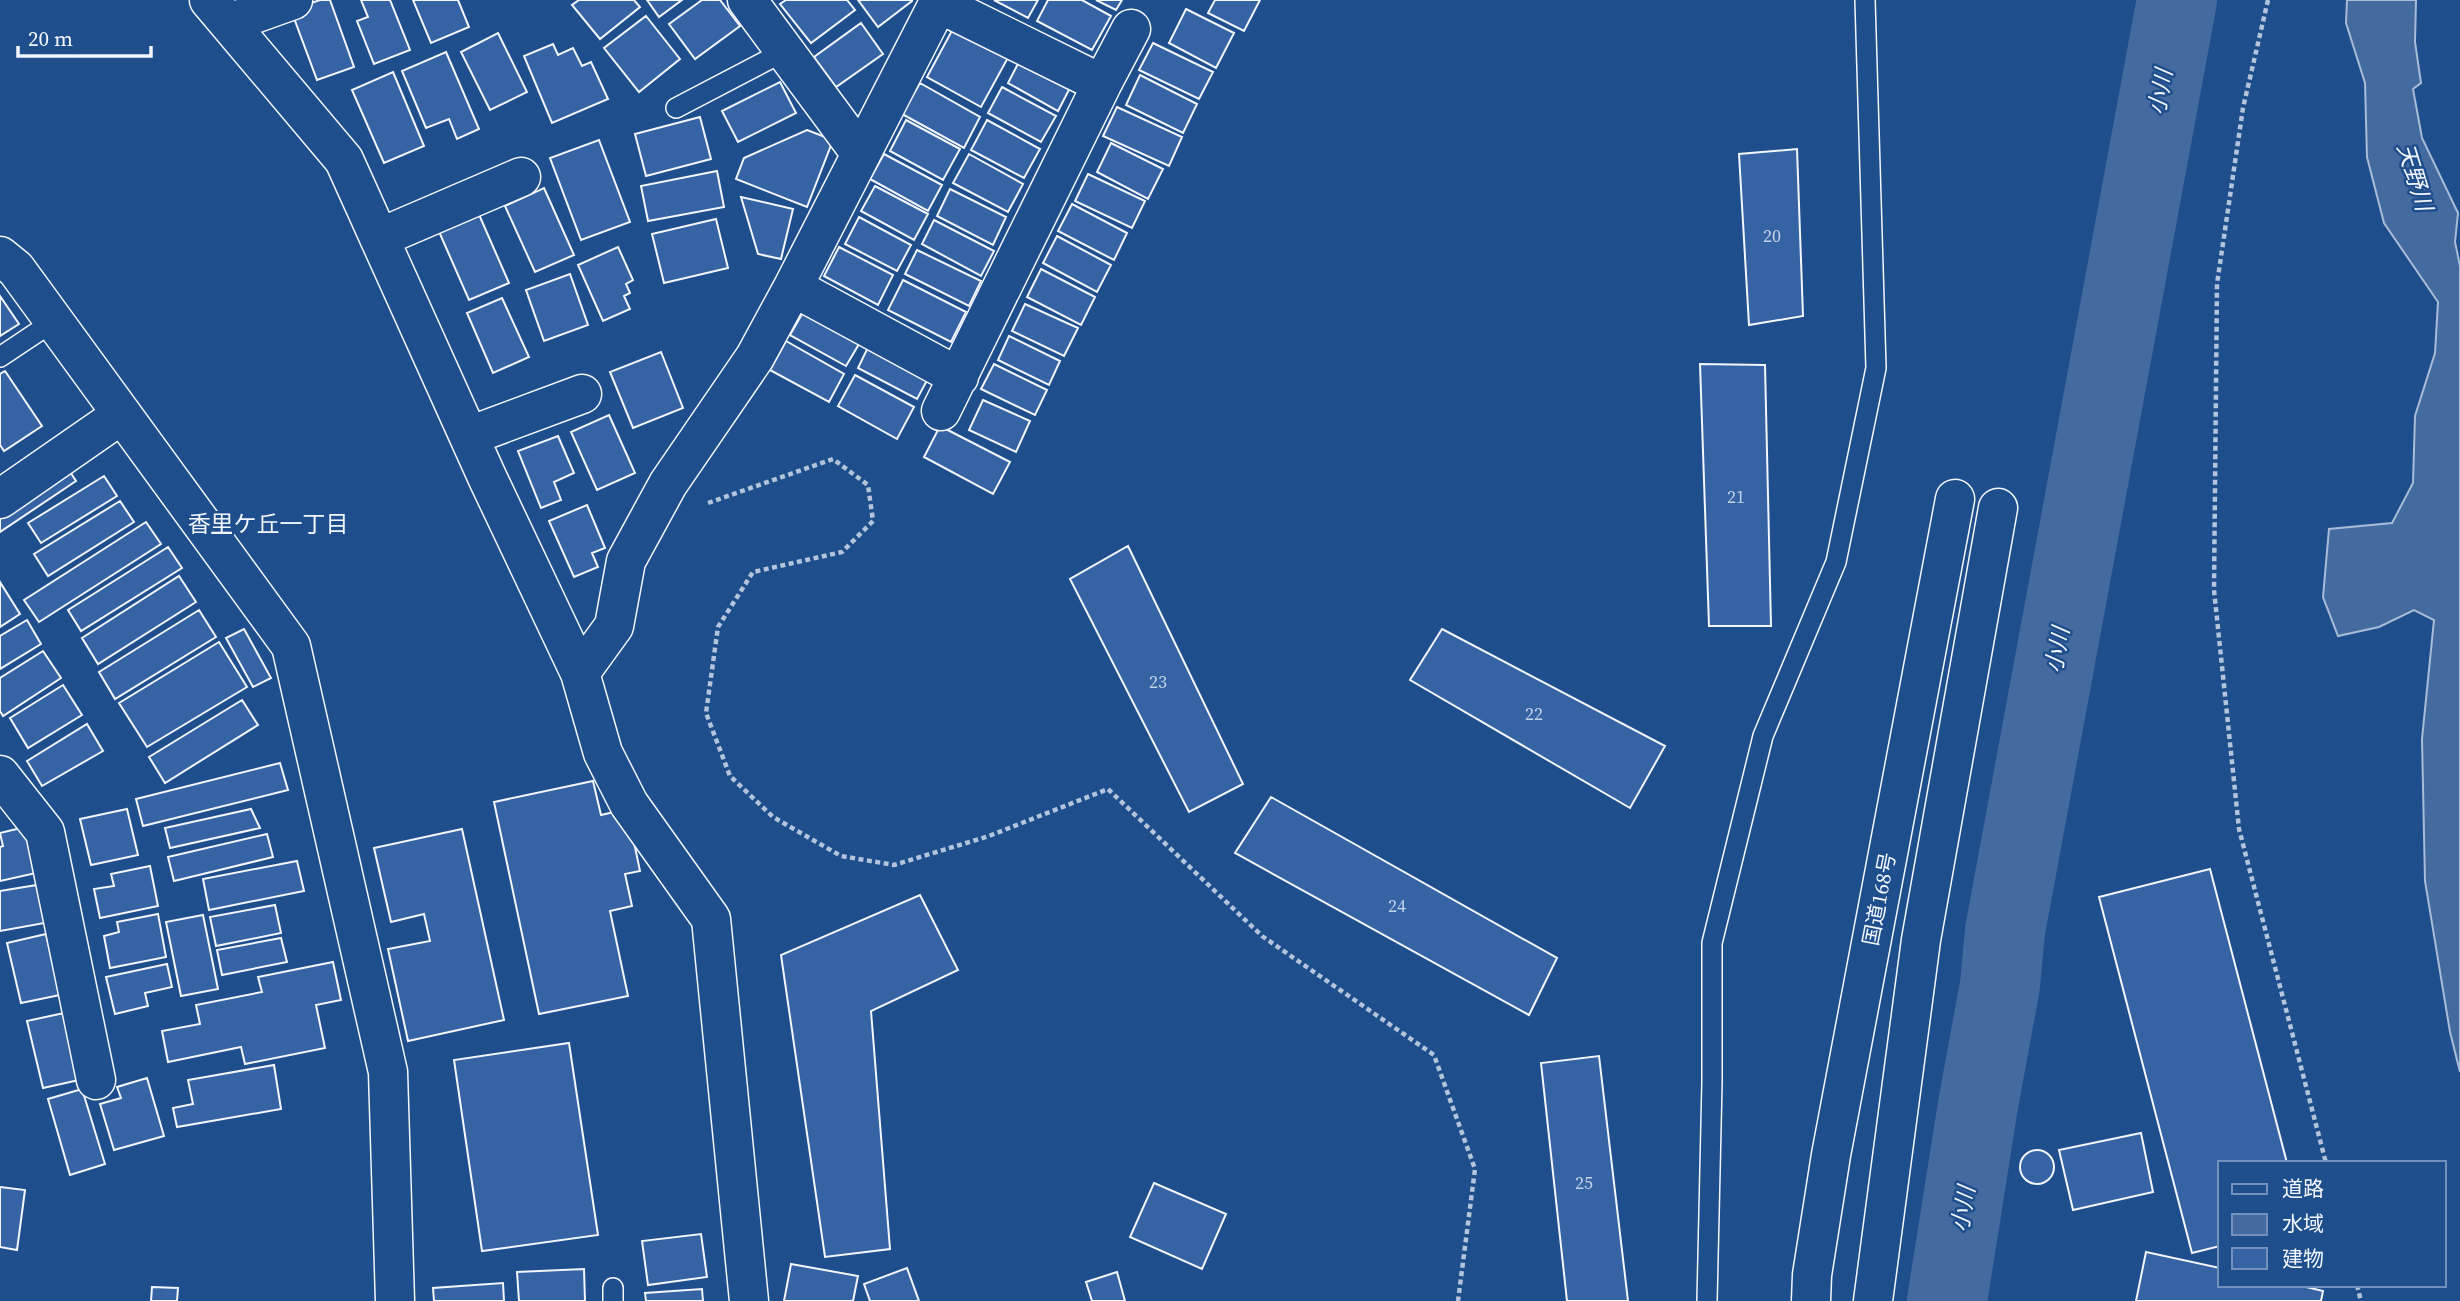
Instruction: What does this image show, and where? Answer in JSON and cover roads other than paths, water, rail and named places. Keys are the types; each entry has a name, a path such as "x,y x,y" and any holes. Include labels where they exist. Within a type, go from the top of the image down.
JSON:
{"main road":[{"path":"219,11 293,0"},
{"path":"747,0 861,153"},
{"path":"580,673 614,626 626,561 668,484 755,357 939,1 1101,84"},
{"path":"219,11 344,160 580,673 603,753 624,794 711,919 749,1301"},
{"path":"941,411 1101,84 1131,29"},
{"path":"379,237 521,177"},
{"path":"0,256 16,269 291,646 388,1072 395,1301"},
{"path":"793,288 959,377"},
{"path":"469,436 582,394"},
{"path":"0,499 121,415"},
{"name":"国道168号","path":"1811,1301 1812,1275 1830,1155 1955,499"},
{"path":"1873,1301 1921,940 1998,508"},
{"path":"0,775 45,832 96,1080"}],"lane":[{"path":"1707,1301 1712,1096 1712,943 1763,736 1836,562 1876,368 1865,0"},
{"path":"677,107 785,51"},
{"path":"0,356 54,321"}],"water":[{"name":"天野川","path":"2347,0 2416,0 2415,42 2421,83 2413,89 2422,138 2458,213 2455,242 2460,266 2460,1072 2450,1032 2425,881 2422,739 2434,620 2414,610 2379,627 2338,636 2323,597 2329,529 2392,523 2413,483 2415,416 2435,353 2438,302 2384,223 2367,157 2365,83 2346,23"}],"waterway":[{"name":"小川","path":"1947,1301 2000,985 2005,931 2177,0"}],"district":[{"name":"香里ケ丘一丁目","path":"268,524"}]}
